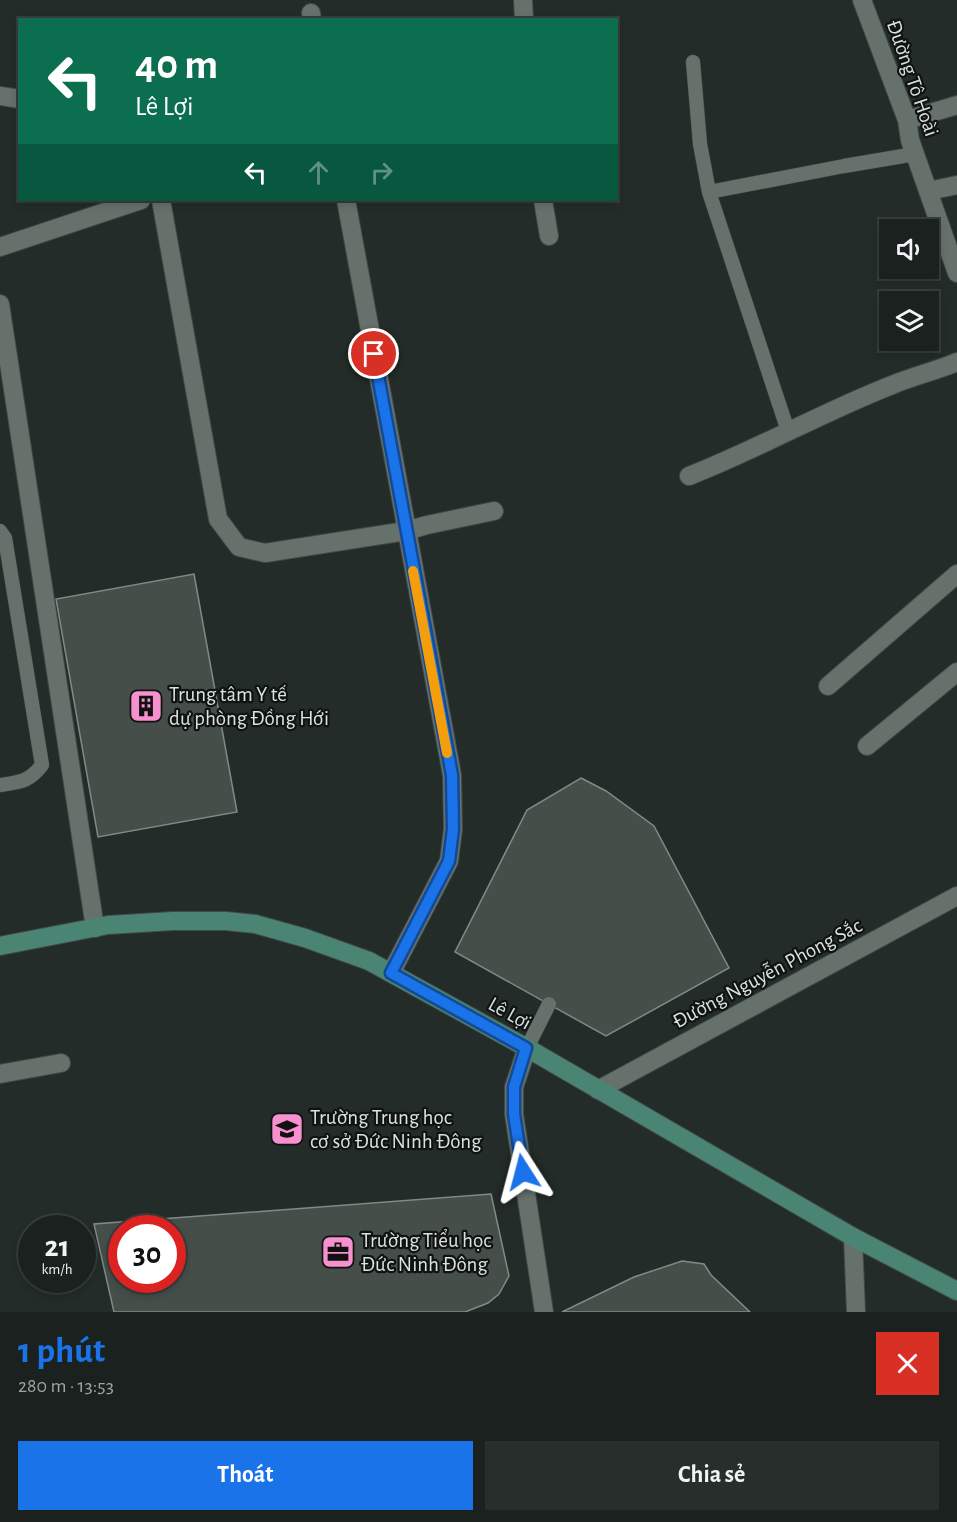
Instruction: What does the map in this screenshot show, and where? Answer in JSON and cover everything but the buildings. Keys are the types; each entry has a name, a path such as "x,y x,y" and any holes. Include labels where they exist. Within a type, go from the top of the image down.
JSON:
{"main road":[{"name":"Lê Lợi","path":"0,945 95,928 173,921 226,921 255,924 305,938 369,961 526,1048 853,1237 957,1291"}],"street":[{"path":"523,0 525,18"},
{"name":"Đường Tô Hoài","path":"862,0 907,120 910,140 957,273"},
{"path":"0,96 18,99"},
{"path":"907,120 957,105"},
{"path":"928,191 957,185"},
{"path":"0,247 138,201"},
{"path":"161,201 218,519 239,547 265,553 406,531 494,511"},
{"path":"346,201 452,775 453,829 449,861 391,973"},
{"path":"543,201 549,236"},
{"path":"0,304 95,928"},
{"path":"689,476 729,461 788,431 892,384 957,362"},
{"path":"828,686 957,574"},
{"path":"867,746 957,672"},
{"name":"Đường Nguyễn Phong Sắc","path":"598,1090 957,896"},
{"path":"526,1048 514,1087 514,1114 544,1312"},
{"path":"0,1074 61,1063"},
{"path":"853,1237 856,1312"}],"lane":[{"path":"693,62 700,144 708,192 788,431"},
{"path":"708,192 915,154"},
{"path":"0,531 5,538 42,765 33,776 24,781 0,785"},
{"path":"526,1048 549,1004"}],"slow traffic":[{"path":"413,571 447,753"}],"place":[{"name":"Trung tâm Y tế dự phòng Đồng Hới","path":"146,706"},
{"name":"Trường Trung học cơ sở Đức Ninh Đông","path":"287,1129"},
{"name":"Trường Tiểu học Đức Ninh Đông","path":"338,1252"}],"route":[{"path":"374,354 452,775 453,829 449,861 391,973 526,1048 514,1087 514,1114 523,1172"}]}
